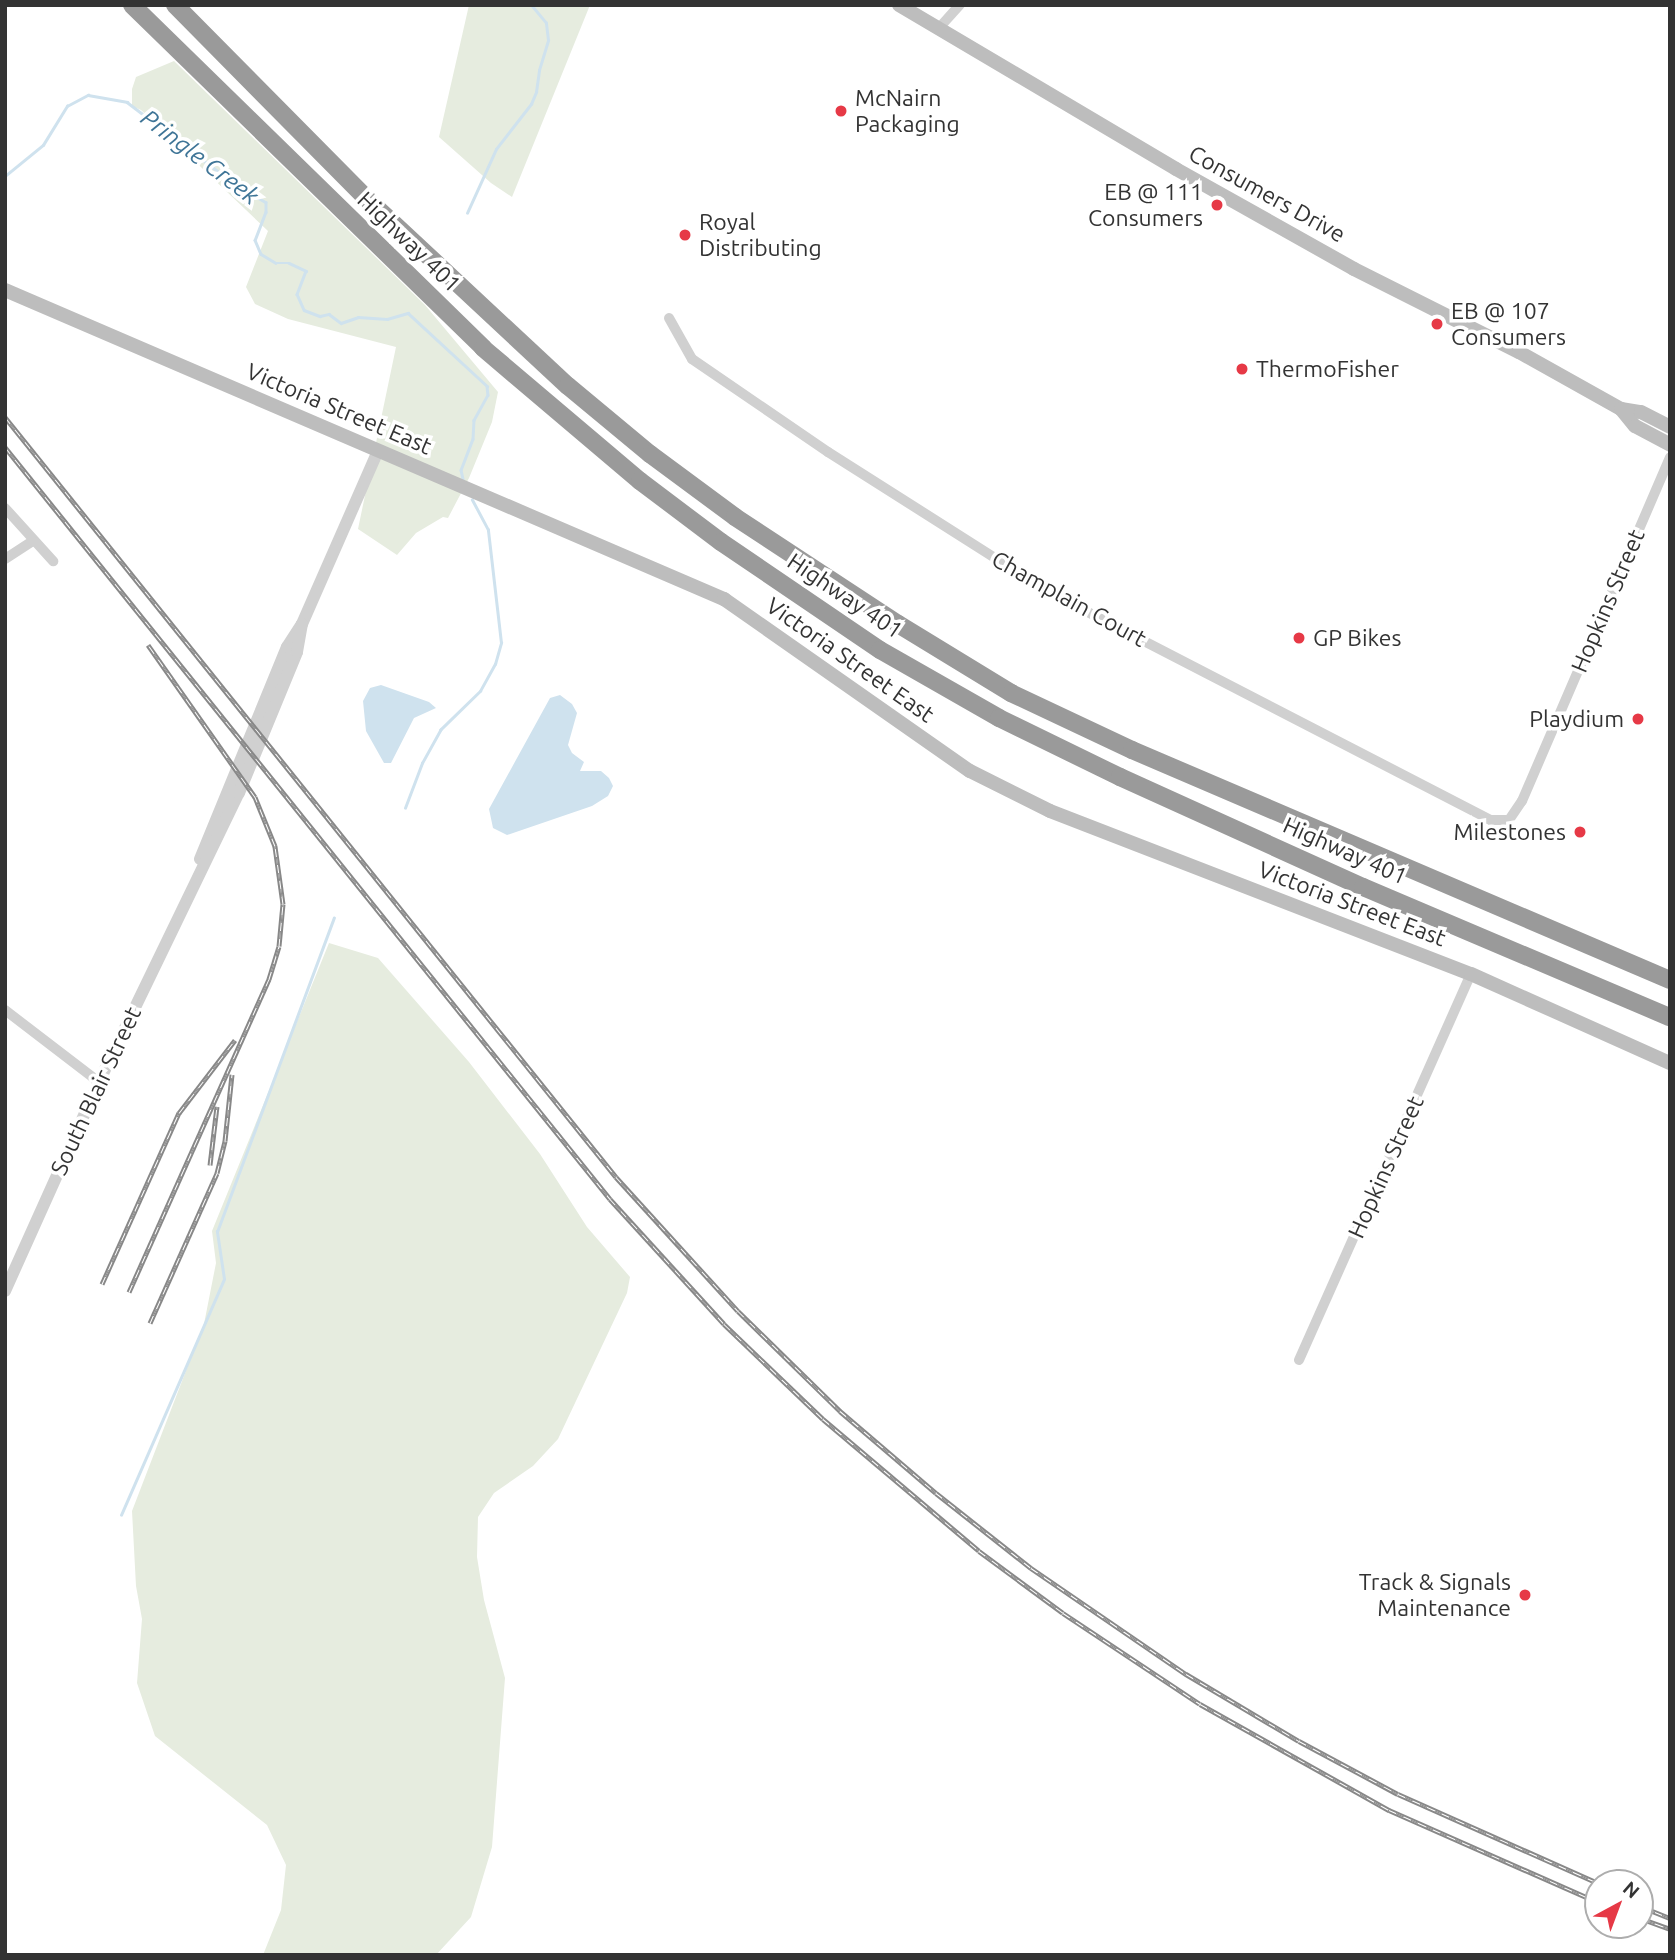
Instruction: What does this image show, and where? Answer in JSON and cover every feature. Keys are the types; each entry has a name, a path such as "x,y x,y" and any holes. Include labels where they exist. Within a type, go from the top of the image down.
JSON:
{"highway":[{"name":"Highway 401","path":"132,5 483,348 640,481 721,542 880,650 999,718 1120,777 1363,887 1670,1017"},
{"name":"Highway 401","path":"175,5 365,197 568,386 650,454 735,517 886,616 1012,693 1132,750 1670,980"}],"main road":[{"name":"Consumers Drive","path":"899,5 1176,169 1344,263 1519,352 1621,409 1641,412 1670,427"},
{"name":"Victoria Street East","path":"5,290 724,599 970,771 1050,811 1471,974 1670,1063"},
{"name":"Consumers Drive","path":"1621,409 1635,426 1670,445"}],"street":[{"path":"939,28 960,5"},
{"name":"Champlain Court","path":"668,318 692,359 828,452 1047,591 1490,820 1509,820"},
{"name":"South Blair Street","path":"5,1291 99,1082 188,893 239,793 292,665 302,624 378,452"},
{"name":"Hopkins Street","path":"1509,820 1522,801 1670,458"},
{"path":"5,508 53,561"},
{"path":"5,559 33,541"},
{"name":"Hopkins Street","path":"1299,1360 1471,974"},
{"path":"5,1010 99,1082"}],"shaded area":[{"path":"469,5 590,5 512,197 491,183 439,137"},
{"path":"174,61 425,305 498,392 492,422 469,478 448,518 443,517 416,533 397,555 358,529 396,347 288,319 255,304 246,287 268,231 141,110 132,106 132,89 136,77"},
{"path":"329,943 378,958 469,1062 540,1154 587,1227 630,1277 627,1293 558,1439 533,1466 494,1493 478,1517 477,1557 484,1600 505,1678 492,1847 471,1917 436,1955 263,1955 281,1910 286,1865 267,1825 155,1736 137,1683 142,1619 136,1586 132,1511 204,1324 216,1263 212,1231"}],"water":[{"path":"381,685 429,702 436,708 414,718 391,763 384,763 366,731 363,701 370,688"},
{"path":"560,695 572,704 577,713 568,745 572,753 584,762 580,771 601,771 613,786 608,796 592,806 507,835 493,828 489,809 550,698"}],"waterway":[{"name":"Pringle Creek","path":"467,213 496,149 531,104 536,92 548,40 546,23 531,5"},
{"name":"Pringle Creek","path":"5,176 43,145 67,106 88,95 127,102 236,185 266,202 266,212 255,240 261,254 276,263 289,263 306,271 297,294 304,310 320,316 329,314 341,323 358,317 387,319 408,313 487,386 488,395 474,420 473,439 461,470 463,479"},
{"path":"405,808 422,763 440,730 480,691 495,664 501,643 488,530 472,500"},
{"path":"121,1515 224,1279 217,1232 334,918"}],"railway":[{"path":"5,417 616,1177 738,1311 840,1411 936,1493 1031,1568 1186,1674 1299,1741 1398,1794 1584,1877"},
{"path":"5,447 610,1199 724,1324 823,1419 979,1551 1063,1613 1200,1704 1389,1810 1584,1896"},
{"path":"129,1292 269,979 279,946 283,904 275,846 255,797 148,645"},
{"path":"102,1284 179,1113 235,1040"},
{"path":"150,1323 217,1173 225,1141 232,1074"},
{"path":"210,1165 217,1106"},
{"path":"1654,1912 1670,1918"},
{"path":"1654,1923 1670,1929"}],"place":[{"name":"McNairn Packaging","path":"841,111"},
{"name":"EB @ 111 Consumers","path":"1217,205"},
{"name":"Royal Distributing","path":"685,235"},
{"name":"EB @ 107 Consumers","path":"1437,324"},
{"name":"ThermoFisher","path":"1242,369"},
{"name":"GP Bikes","path":"1299,638"},
{"name":"Playdium","path":"1638,719"},
{"name":"Milestones","path":"1580,832"},
{"name":"Track & Signals Maintenance","path":"1525,1595"}]}
